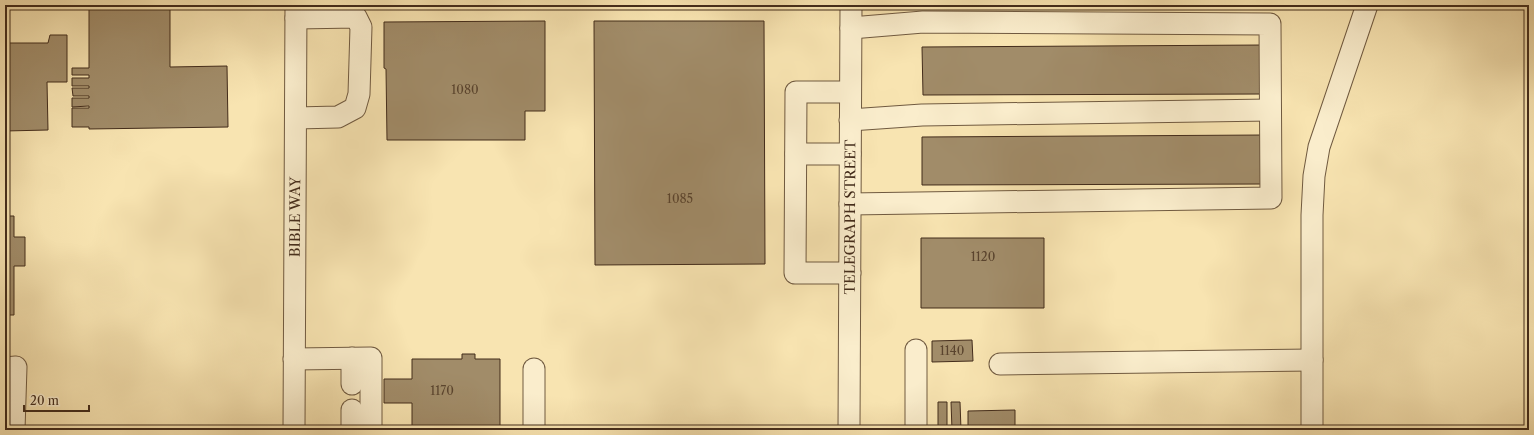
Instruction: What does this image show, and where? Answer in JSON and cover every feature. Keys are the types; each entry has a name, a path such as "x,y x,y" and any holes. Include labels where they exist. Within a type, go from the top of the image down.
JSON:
{"street":[{"name":"TELEGRAPH STREET","path":"849,430 851,5"},
{"path":"1312,430 1312,215 1314,176 1322,140 1367,5"},
{"path":"296,11 356,17 361,27 359,94 355,108 338,117 296,118"},
{"name":"BIBLE WAY","path":"294,430 296,11"},
{"path":"850,204 1270,198 1270,24 923,22 851,28"},
{"path":"850,92 796,92 795,273 850,273"},
{"path":"850,120 922,115 1270,110"},
{"path":"796,154 850,154"},
{"path":"916,350 916,430"},
{"path":"352,358 352,384"},
{"path":"294,359 371,358 371,430"},
{"path":"1000,364 1312,360"},
{"path":"5,368 16,367 14,430"},
{"path":"534,369 534,430"}],"building":[{"path":"89,5 170,5 170,67 227,66 228,127 89,129 89,127 72,127 72,108 89,108 89,106 72,107 72,98 89,98 89,96 73,96 72,88 89,88 89,86 72,86 72,78 89,78 89,75 72,75 72,68 89,68"},
{"path":"545,21 545,111 525,111 525,140 387,140 384,22"},
{"path":"594,21 764,21 765,264 595,265"},
{"path":"50,35 67,35 67,82 47,82 48,130 5,131 5,43 48,43"},
{"path":"1264,45 1264,94 923,95 922,47"},
{"path":"1264,135 1264,184 922,185 922,137"},
{"path":"5,216 14,216 14,237 25,237 25,266 14,266 14,315 5,315"},
{"path":"921,238 1044,238 1044,308 921,308"},
{"path":"972,340 973,361 932,362 932,341"},
{"path":"462,354 475,354 475,359 500,359 500,430 412,430 412,403 384,403 384,379 412,379 412,359 462,359"},
{"path":"938,402 947,402 947,430 938,430"},
{"path":"951,402 960,402 961,430 952,430"},
{"path":"1015,410 1015,430 968,430 968,411"}]}
